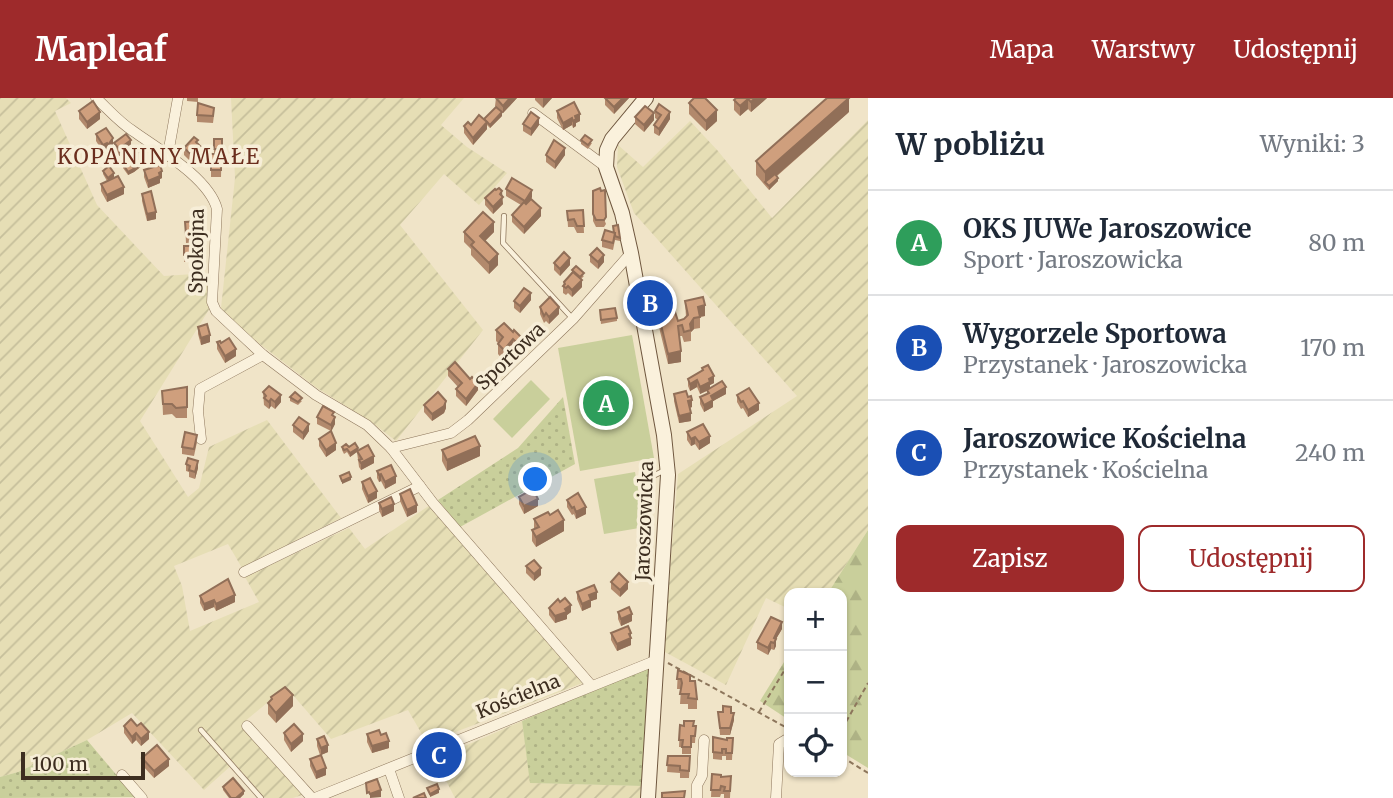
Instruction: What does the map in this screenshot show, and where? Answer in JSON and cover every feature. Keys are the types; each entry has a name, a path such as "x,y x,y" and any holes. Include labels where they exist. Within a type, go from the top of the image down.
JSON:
{"street":[{"name":"Spokojna","path":"96,98 118,120 168,154 214,198 217,209 212,302 216,311 263,355 316,395 368,425 391,448 420,486 591,685"},
{"path":"168,154 178,98"},
{"path":"606,167 607,150 612,139 646,98"},
{"path":"533,113 606,167"},
{"name":"Jaroszowicka","path":"606,167 622,213 631,253 664,435 667,470 648,798"},
{"name":"Sportowa","path":"391,448 451,433 477,412 573,319 631,253"},
{"path":"201,439 198,411 200,389 263,355"},
{"path":"244,572 420,486"},
{"name":"Kościelna","path":"314,798 657,660"},
{"path":"247,726 314,798"},
{"path":"697,798 697,785 702,775 704,740"},
{"path":"776,798 779,744 784,741"},
{"path":"389,769 399,798"},
{"path":"122,775 142,798"}],"lane":[{"path":"504,216 503,243 573,319"},
{"path":"639,483 667,470"},
{"path":"649,478 649,501"},
{"path":"201,730 261,798"}],"path":[{"path":"657,660 784,726"},
{"path":"759,712 784,671"},
{"path":"847,720 868,683"},
{"path":"847,760 868,773"}],"shaded area":[{"path":"0,98 66,98 71,103 55,111 97,205 164,276 209,273 210,308 140,421 188,497 199,488 209,447 267,420 341,518 242,568 228,544 174,566 182,586 190,631 259,602 245,577 349,528 365,549 430,505 585,682 427,743 408,710 331,739 286,687 244,722 305,794 293,798 265,798 234,763 204,790 132,713 87,740 18,772 0,777"},
{"path":"231,98 464,98 441,125 467,147 507,173 479,205 444,174 400,225 483,330 396,441 370,421 317,388 235,325 221,308 235,178"},
{"path":"868,120 868,530 831,588 784,588 784,607 766,598 726,685 663,651 678,474 797,396 634,213 617,167 618,145 643,167 690,121 772,218"},
{"path":"522,721 531,783 642,786 642,798 455,798 435,759"}],"green space":[{"path":"632,335 654,458 580,471 558,348"},
{"path":"531,380 550,399 512,438 493,419"},
{"path":"563,397 575,464 460,527 438,500 518,448"},
{"path":"635,472 645,527 604,534 594,479"},
{"path":"868,530 868,768 847,755 847,588 831,588"},
{"path":"784,662 784,717 760,701"},
{"path":"645,666 652,668 642,786 530,783 522,721"},
{"path":"87,740 135,797 0,798 0,777 18,772"}],"building":[{"path":"496,98 510,98 503,106"},
{"path":"605,98 623,98 614,107"},
{"path":"694,98 705,98 717,110 706,121 689,103"},
{"path":"755,98 751,102 748,99 740,106 734,100"},
{"path":"827,98 849,98 765,172 756,161"},
{"path":"93,101 100,112 87,122 79,111"},
{"path":"574,102 580,114 575,116 573,121 572,118 563,123 557,111"},
{"path":"198,103 214,108 213,116 197,115"},
{"path":"659,104 670,112 659,129 654,125 661,115 655,111"},
{"path":"645,106 654,113 644,125 635,117"},
{"path":"496,107 502,112 490,125 484,119"},
{"path":"531,112 539,118 531,129 523,124"},
{"path":"479,115 487,122 473,138 464,126 468,122 471,125"},
{"path":"106,128 113,138 108,145 103,145 96,134"},
{"path":"126,134 131,140 119,149 114,143"},
{"path":"585,135 592,140 588,145 581,140"},
{"path":"194,137 201,147 193,156 184,148"},
{"path":"214,139 222,139 222,149 214,149"},
{"path":"554,140 565,148 555,162 546,155"},
{"path":"137,150 143,158 134,165 128,157"},
{"path":"211,154 221,154 221,170 211,170"},
{"path":"128,160 134,169 128,172 123,164"},
{"path":"160,165 160,176 148,181 144,170"},
{"path":"109,166 114,173 108,178 103,171"},
{"path":"775,174 778,178 769,186 765,182"},
{"path":"118,176 124,187 107,195 101,184"},
{"path":"512,178 532,190 525,201 506,189"},
{"path":"499,188 503,197 493,207 485,198"},
{"path":"600,188 601,191 605,190 606,217 604,220 596,220 593,214 593,191"},
{"path":"151,191 156,212 147,214 142,194"},
{"path":"531,199 541,208 524,227 512,215 524,202 526,204"},
{"path":"583,210 584,226 577,226 574,219 568,220 567,211"},
{"path":"483,212 494,222 480,236 498,254 489,263 471,245 474,242 464,232"},
{"path":"201,221 202,232 186,235 185,222"},
{"path":"618,225 620,238 614,233 613,226"},
{"path":"605,230 615,233 613,243 602,240"},
{"path":"184,246 198,246 199,254 184,255"},
{"path":"597,248 604,255 598,262 590,255"},
{"path":"564,252 570,258 560,269 554,263"},
{"path":"576,266 584,273 580,277 572,270"},
{"path":"573,272 582,280 572,290 563,286"},
{"path":"524,288 531,293 520,306 514,301"},
{"path":"550,297 559,307 549,317 546,313 544,316 540,307"},
{"path":"703,297 705,305 698,307 700,317 694,318 690,324 691,330 684,332 682,325 678,326 681,351 668,354 658,312 674,309 678,321 684,319 688,315 685,301"},
{"path":"615,308 617,318 601,320 600,310"},
{"path":"504,323 522,338 517,343 513,339 504,350 498,344 503,337 496,330"},
{"path":"207,324 210,335 201,338 198,327"},
{"path":"229,338 236,349 225,356 217,342 221,343"},
{"path":"455,362 470,379 472,377 478,383 466,399 456,389 462,383 448,369"},
{"path":"708,365 714,376 709,379 710,382 700,387 697,380 690,384 688,379"},
{"path":"722,381 726,387 711,396 713,400 704,405 700,397"},
{"path":"269,386 281,395 275,402 264,398 266,396 263,392"},
{"path":"187,387 187,407 176,408 172,404 163,404 162,391"},
{"path":"749,388 759,403 748,410 737,395"},
{"path":"686,391 692,400 688,401 691,413 679,416 674,394"},
{"path":"295,392 302,398 298,402 290,397"},
{"path":"438,392 446,401 444,406 432,414 424,405"},
{"path":"323,406 334,412 331,425 317,417"},
{"path":"299,417 309,424 303,433 293,425"},
{"path":"703,424 710,436 699,442 695,437 691,439 687,432"},
{"path":"331,431 336,443 326,450 319,439"},
{"path":"185,432 197,435 194,449 182,447"},
{"path":"475,436 480,446 447,460 442,450"},
{"path":"355,443 358,448 350,453 342,447 346,444 349,447"},
{"path":"368,445 374,456 361,463 359,460 362,459 357,451"},
{"path":"188,458 198,461 195,472 189,470 190,466 186,464"},
{"path":"391,465 396,476 385,482 377,471"},
{"path":"349,472 351,477 342,481 340,476"},
{"path":"370,478 377,491 368,496 362,482"},
{"path":"410,489 417,505 407,510 400,494"},
{"path":"533,489 538,499 524,506 519,497"},
{"path":"578,493 586,507 576,512 567,500"},
{"path":"391,497 394,504 382,509 379,503"},
{"path":"558,510 564,520 536,537 532,530 539,527 534,519"},
{"path":"534,560 541,568 534,574 526,566"},
{"path":"619,573 628,582 620,590 611,582"},
{"path":"228,579 235,595 216,604 214,600 204,604 200,596"},
{"path":"594,585 597,592 589,595 591,600 582,604 577,592"},
{"path":"565,598 571,605 565,609 567,612 555,616 549,608 558,599 560,602"},
{"path":"629,607 632,614 621,619 618,612"},
{"path":"771,617 782,622 774,643 771,642 768,648 757,642"},
{"path":"628,626 631,638 617,644 611,633"},
{"path":"678,670 690,675 690,681 695,681 697,699 688,698 689,694 680,694 682,683 681,679 677,679"},
{"path":"285,687 293,695 276,713 268,703 271,697"},
{"path":"723,706 731,707 731,713 734,713 730,728 720,728 718,712 723,712"},
{"path":"131,719 137,726 141,723 149,732 141,739 136,733 132,737 124,726"},
{"path":"684,721 694,721 693,726 696,726 695,736 691,736 691,747 682,747 683,740 679,740 680,725 684,726"},
{"path":"294,724 303,734 291,744 284,733"},
{"path":"379,730 381,735 386,733 389,741 372,746 367,734"},
{"path":"324,736 328,745 321,748 317,739"},
{"path":"713,737 727,740 733,738 732,753 726,753 726,749 722,749 722,753 713,752"},
{"path":"157,745 169,759 154,771 142,758"},
{"path":"321,755 326,768 316,772 310,759"},
{"path":"668,756 690,756 689,771 680,770 680,766 667,765"},
{"path":"712,774 731,776 730,791 724,791 725,787 721,786 720,790 711,790"},
{"path":"233,778 244,791 236,798 231,798 223,787"},
{"path":"377,779 381,790 367,793 366,783"},
{"path":"437,784 439,789 430,794 427,788"},
{"path":"685,791 684,798 662,798 662,793"},
{"path":"424,793 426,798 413,798"}],"place":[{"name":"Wygorzele Sportowa","path":"650,303"},
{"name":"OKS JUWe Jaroszowice","path":"606,403"},
{"name":"Jaroszowice Kościelna","path":"439,755"}],"district":[{"name":"KOPANINY MAŁE","path":"159,156"}]}
